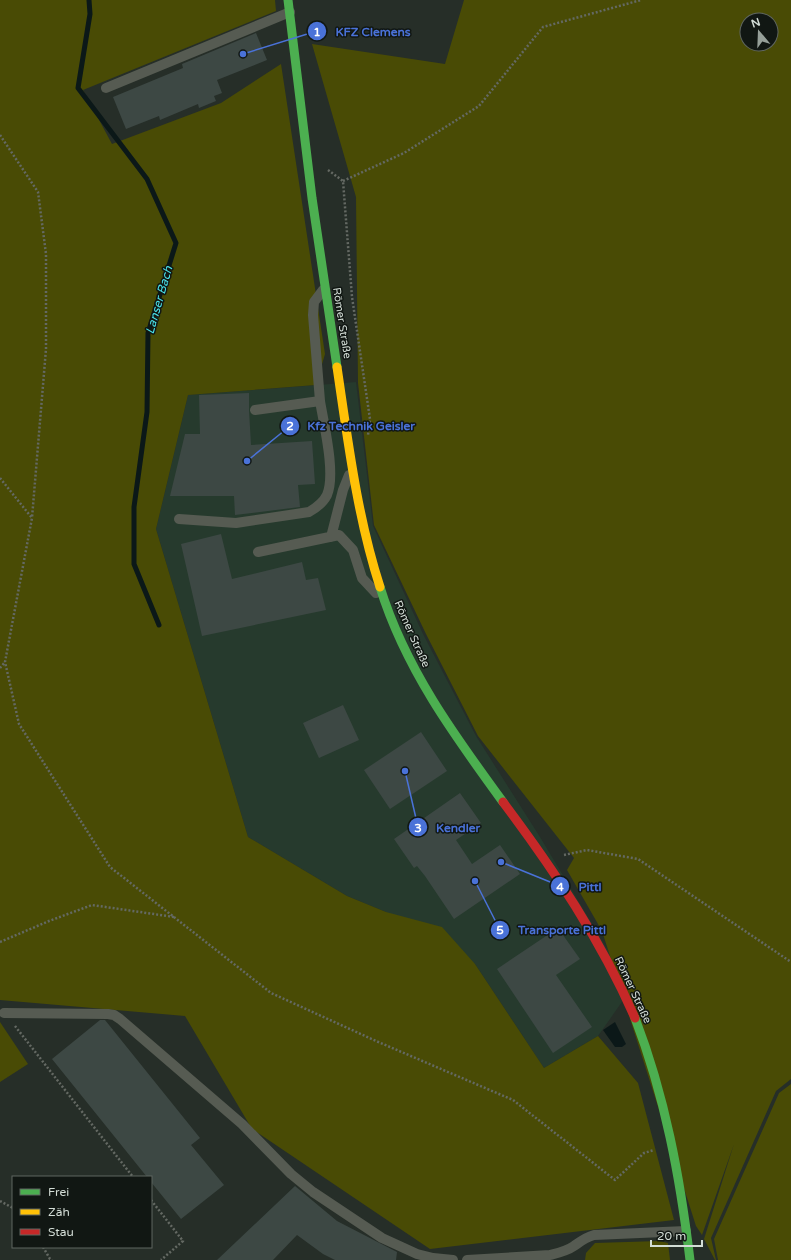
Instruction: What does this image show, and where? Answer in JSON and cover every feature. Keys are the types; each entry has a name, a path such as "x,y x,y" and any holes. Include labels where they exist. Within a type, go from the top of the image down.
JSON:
{"main road":[{"name":"Römer Straße","path":"288,0 324,289 353,466 368,546 384,602 395,630 423,686 458,739 545,859 590,928 623,993 648,1056 672,1144 690,1260"}],"lane":[{"path":"106,88 290,12"},
{"path":"179,519 236,523 309,512 316,508 327,495 330,463 320,402 313,315 314,302 324,289"},
{"path":"255,410 320,402"},
{"path":"331,537 343,490 353,466"},
{"path":"258,552 339,535 353,550 362,578 384,602"},
{"path":"4,1013 114,1015 242,1124 291,1174 313,1192 382,1238 417,1254 433,1258 453,1260"},
{"path":"467,1260 550,1256 560,1253 594,1235 686,1230"}],"path":[{"path":"343,181 404,153 479,106 543,27 641,0"},
{"path":"0,136 38,192 46,254 46,349 32,518 5,662 18,724 110,867 271,993 376,1041 514,1100 615,1180 644,1153 672,1144"},
{"path":"325,168 343,181 352,297 370,419 368,436"},
{"path":"0,478 32,518"},
{"path":"0,668 5,662"},
{"path":"545,859 587,850 638,859 791,962"},
{"path":"0,942 49,921 92,905 174,917"},
{"path":"4,1013 132,1176"},
{"path":"0,1201 12,1207"},
{"path":"152,1201 183,1240 161,1260"},
{"path":"43,1248 52,1260"}],"shaded area":[{"path":"0,0 275,0 276,11 83,90 112,144 221,103 281,64 325,354 316,385 188,395 156,529 248,837 347,896 386,912 442,927 475,964 544,1068 598,1036 638,1083 674,1220 430,1249 252,1129 185,1016 0,1000"},
{"path":"464,0 791,0 791,1079 776,1091 711,1238 716,1260 704,1239 734,1144 702,1235 696,1226 602,931 567,870 574,858 478,736 426,634 374,525 358,383 356,197 312,44 445,64"},
{"path":"356,382 373,526 423,634 476,736 540,837 631,989 598,1036 544,1068 475,964 386,912 347,896 248,837 156,529 188,395"},
{"path":"0,1022 28,1064 0,1082"},
{"path":"615,1022 626,1044 622,1047 615,1047 603,1030"},
{"path":"791,1084 791,1260 718,1260 714,1239 779,1093"},
{"path":"659,1241 668,1243 670,1260 585,1260 586,1253 595,1243"}],"building":[{"path":"256,33 267,60 217,80 222,93 214,96 216,101 199,108 198,104 160,120 159,116 126,129 113,97 183,68 182,64"},
{"path":"249,393 251,445 312,441 315,484 298,485 300,507 235,515 234,496 170,496 185,434 200,434 199,395"},
{"path":"221,534 232,579 302,562 306,580 318,578 326,610 202,636 181,544"},
{"path":"343,705 359,740 319,758 303,723"},
{"path":"421,732 447,771 390,809 364,770"},
{"path":"460,793 481,823 456,840 472,864 500,845 520,874 454,919 425,876 417,866 414,868 394,839"},
{"path":"558,928 580,959 556,975 592,1027 553,1053 497,969"},
{"path":"100,1020 105,1020 200,1138 191,1145 224,1185 181,1219 152,1183 152,1176 146,1176 52,1059"},
{"path":"295,1186 337,1221 397,1252 396,1260 335,1260 323,1254 297,1235 273,1260 217,1260"}],"waterway":[{"name":"Lanser Bach","path":"89,0 90,14 78,88 147,179 176,243 148,333 147,412 134,507 134,564 159,625"}],"traffic: fast":[{"path":"288,0 312,198 337,367"},
{"path":"380,587 390,617 432,700 503,802"},
{"path":"635,1018 655,1077 670,1137 690,1260"}],"traffic: slow":[{"path":"337,367 359,506 380,587"}],"traffic: jam":[{"path":"503,802 540,853 592,933 622,989 635,1018"}],"place":[{"name":"KFZ Clemens","path":"243,54"},
{"name":"Kfz Technik Geisler","path":"247,461"},
{"name":"Kendler","path":"405,771"},
{"name":"Pittl","path":"501,862"},
{"name":"Transporte Pittl","path":"475,881"}]}
